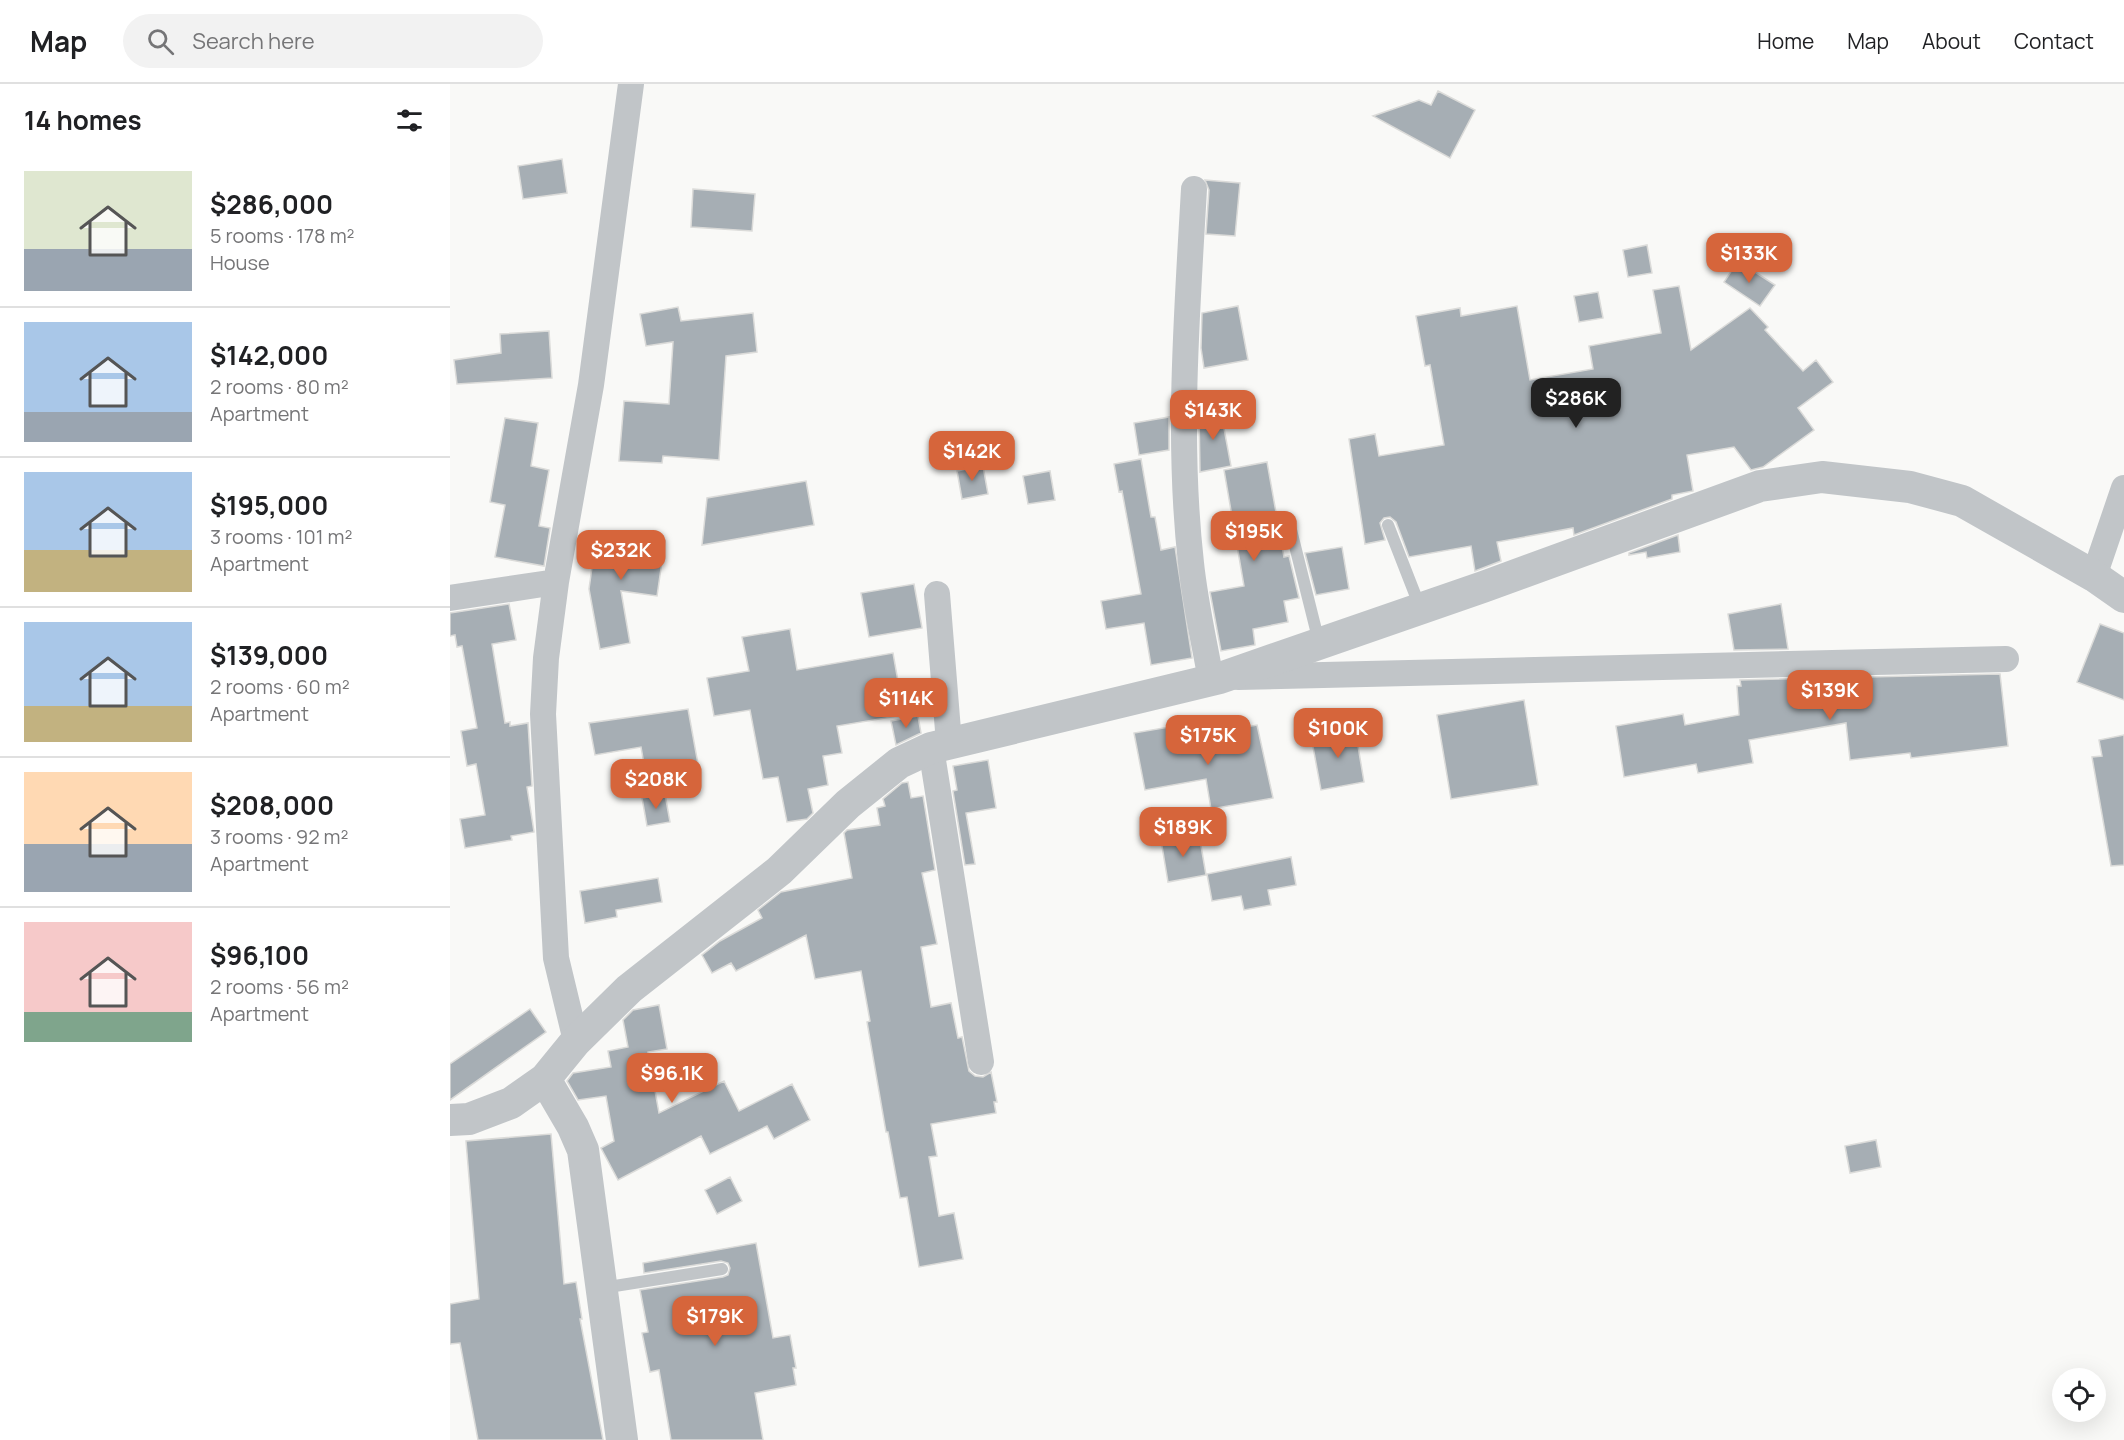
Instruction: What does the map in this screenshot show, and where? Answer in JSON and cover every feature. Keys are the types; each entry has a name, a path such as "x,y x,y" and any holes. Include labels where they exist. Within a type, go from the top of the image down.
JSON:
{"street":[{"path":"576,1041 556,958 543,714 546,658 556,582 591,385 631,84"},
{"path":"1194,189 1185,334 1184,465 1191,564 1215,679"},
{"path":"450,1120 469,1119 511,1103 544,1079 576,1041 628,989 779,871 848,804 899,764 940,746 1215,679 1421,609 1760,486 1822,477 1910,487 1962,501 2094,576 2124,597"},
{"path":"2094,576 2124,488"},
{"path":"450,598 556,582"},
{"path":"937,594 940,746 981,1062"},
{"path":"1215,679 2006,659"},
{"path":"544,1079 573,1127 583,1150 622,1440"}],"lane":[{"path":"1287,518 1320,644"},
{"path":"1388,525 1421,609"},
{"path":"601,1288 722,1269"}],"building":[{"path":"1438,91 1475,110 1450,158 1373,116 1419,100 1431,105"},
{"path":"562,159 567,193 523,199 518,166"},
{"path":"1205,180 1240,183 1235,236 1206,234 1209,190"},
{"path":"693,189 755,194 752,231 691,227"},
{"path":"1647,245 1652,273 1628,277 1623,250"},
{"path":"1738,261 1775,285 1760,306 1724,282"},
{"path":"1679,286 1691,350 1750,308 1768,327 1765,330 1803,371 1816,360 1833,382 1798,408 1814,430 1763,467 1751,470 1734,447 1687,455 1693,491 1672,495 1672,499 1574,535 1573,528 1497,542 1501,561 1475,571 1471,546 1409,557 1396,522 1390,517 1384,518 1380,523 1385,540 1365,544 1349,439 1375,434 1379,456 1444,445 1430,365 1425,366 1416,316 1460,308 1461,316 1517,306 1530,380 1593,369 1589,346 1661,333 1653,290"},
{"path":"1598,292 1603,318 1579,322 1574,296"},
{"path":"1238,306 1248,360 1204,368 1201,348 1202,313"},
{"path":"678,307 681,321 753,313 757,352 726,356 719,460 663,456 662,463 619,461 624,401 669,404 673,342 646,346 640,314"},
{"path":"549,331 552,378 457,384 454,360 501,353 500,334"},
{"path":"1220,407 1231,466 1200,472 1199,411"},
{"path":"1169,417 1169,450 1139,455 1134,423"},
{"path":"505,418 538,423 531,466 549,470 539,526 550,528 544,566 495,557 505,505 490,502"},
{"path":"1141,459 1151,517 1155,517 1161,550 1175,547 1192,658 1151,665 1144,623 1106,629 1101,601 1141,594 1122,491 1119,492 1114,464"},
{"path":"1267,462 1284,557 1289,556 1299,598 1284,601 1288,622 1253,629 1255,645 1221,651 1210,592 1244,586 1224,470"},
{"path":"983,466 988,494 962,499 957,471"},
{"path":"1050,471 1055,500 1028,504 1023,476"},
{"path":"806,481 814,525 702,545 707,498"},
{"path":"597,531 665,541 657,596 621,591 630,643 600,649 589,589"},
{"path":"1678,535 1680,552 1647,558 1646,552 1629,555 1629,553"},
{"path":"1342,547 1349,589 1316,595 1305,553"},
{"path":"914,584 922,628 869,637 861,593"},
{"path":"509,604 516,640 492,644 505,723 510,722 510,726 528,723 532,786 527,787 534,832 511,836 512,840 465,848 460,819 485,815 476,764 467,766 461,731 477,728 462,646 457,647 455,635 450,636 450,613"},
{"path":"1781,604 1788,649 1734,650 1728,614"},
{"path":"2100,624 2124,633 2124,700 2077,682"},
{"path":"790,629 797,670 893,653 904,715 837,726 842,753 823,756 828,785 808,789 813,813 807,819 787,822 778,777 763,779 750,710 714,716 707,678 749,671 742,637"},
{"path":"2000,674 2008,746 1911,758 1910,753 1850,760 1846,723 1749,740 1753,763 1698,773 1696,764 1624,777 1616,726 1683,714 1685,725 1739,715 1737,686 1741,686 1740,680"},
{"path":"1524,700 1538,785 1451,799 1437,715"},
{"path":"688,709 698,764 668,769 670,777 647,781 641,747 595,755 589,723"},
{"path":"918,716 921,733 896,745 891,721"},
{"path":"1257,725 1273,798 1211,809 1206,779 1145,790 1134,733 1169,727 1176,750 1231,741 1229,730"},
{"path":"1355,728 1364,782 1321,790 1311,736"},
{"path":"2124,735 2124,865 2111,866 2092,757 2102,756 2099,740"},
{"path":"988,760 996,808 966,813 975,864 965,865 953,791 957,790 953,766"},
{"path":"908,782 911,798 923,796 935,870 922,873 937,944 921,947 931,1007 951,1003 958,1038 962,1037 969,1071 975,1076 983,1077 991,1072 997,1102 994,1102 996,1113 931,1124 937,1156 929,1157 939,1216 954,1213 963,1259 919,1267 907,1197 900,1198 888,1132 886,1132 867,1022 870,1021 861,971 815,979 806,935 736,971 731,963 712,973 702,955 720,941 762,918 758,910 781,892 852,878 844,833 847,830 880,825 877,808 885,806 883,799 902,783"},
{"path":"665,794 670,822 647,826 642,798"},
{"path":"1199,834 1206,875 1168,882 1161,840"},
{"path":"1291,857 1296,885 1268,890 1271,905 1244,910 1241,896 1212,901 1207,874"},
{"path":"658,878 662,902 616,910 617,917 585,923 580,891"},
{"path":"659,1005 667,1049 648,1052 659,1113 724,1081 739,1111 792,1084 810,1120 774,1139 767,1126 710,1154 701,1136 618,1180 601,1148 614,1141 606,1096 578,1100 567,1081 573,1073 611,1067 608,1051 628,1047 623,1020 633,1010"},
{"path":"530,1009 546,1032 450,1100 450,1064"},
{"path":"551,1134 564,1284 576,1282 582,1319 580,1319 603,1440 478,1440 460,1343 450,1344 450,1304 479,1299 466,1141"},
{"path":"1876,1140 1881,1167 1850,1173 1845,1146"},
{"path":"730,1177 742,1201 717,1214 705,1190"},
{"path":"756,1243 773,1338 790,1335 796,1368 793,1368 796,1385 755,1393 763,1440 671,1440 659,1370 650,1372 642,1333 648,1332 640,1290 723,1277 728,1275 730,1268 728,1263 721,1261 644,1273 643,1263"}]}
